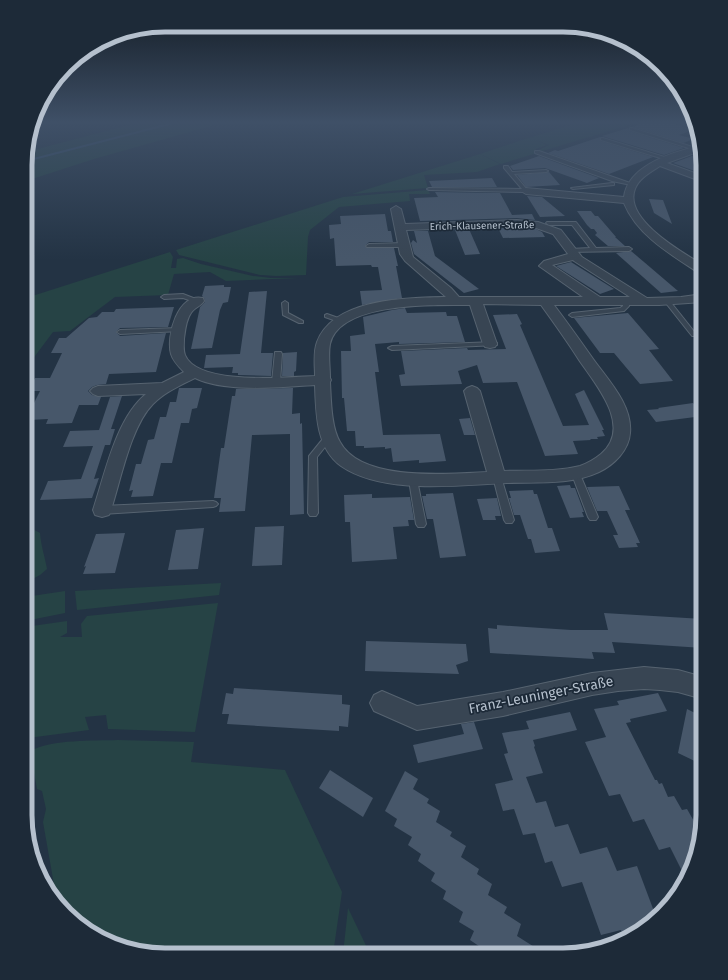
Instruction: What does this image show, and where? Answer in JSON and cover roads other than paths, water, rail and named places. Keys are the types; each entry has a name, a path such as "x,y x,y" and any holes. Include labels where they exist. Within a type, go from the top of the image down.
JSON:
{"street":[{"path":"653,168 637,177 631,184 628,192 634,215 651,232 696,265"},
{"path":"679,168 696,176"},
{"path":"526,191 629,200"},
{"path":"396,209 409,259 447,291 456,301"},
{"name":"Erich-Klausener-Straße","path":"400,227 531,224 544,226 557,232 572,254 645,301"},
{"path":"572,254 548,263 545,266 597,301"},
{"path":"545,301 615,403 622,422 621,440 606,460 592,468 575,472 413,480 386,476 361,469 340,454 333,446 326,417 323,344 330,332 342,321 354,314 390,304 411,302 456,301 475,301 545,301 667,301 696,299"},
{"path":"198,301 186,308 179,330 177,343 179,356 185,365 195,372 210,378 230,382 324,380"},
{"path":"475,301 493,344"},
{"path":"102,510 131,422 138,410 147,400 164,388 195,372"},
{"path":"98,391 164,388"},
{"path":"472,391 497,477"},
{"name":"Franz-Leuninger-Straße","path":"382,704 417,718 503,704 592,684 618,680 660,678 696,686"}],"lane":[{"path":"507,168 526,191"},
{"path":"527,172 539,168"},
{"path":"580,168 614,180 631,184"},
{"path":"512,173 546,171"},
{"path":"573,188 612,184"},
{"path":"429,189 526,191"},
{"path":"549,224 574,223 594,250"},
{"path":"369,246 405,245"},
{"path":"572,254 594,250 629,249"},
{"path":"164,297 183,296 198,301"},
{"path":"572,315 622,310 626,306 626,301"},
{"path":"667,301 694,335"},
{"path":"285,303 285,314 302,322"},
{"path":"326,316 342,321"},
{"path":"120,332 179,330"},
{"path":"392,348 493,344"},
{"path":"276,382 278,354"},
{"path":"313,513 313,456 330,437"},
{"path":"575,472 593,517"},
{"path":"497,477 509,520"},
{"path":"413,480 421,524"},
{"path":"102,510 213,504"}]}
